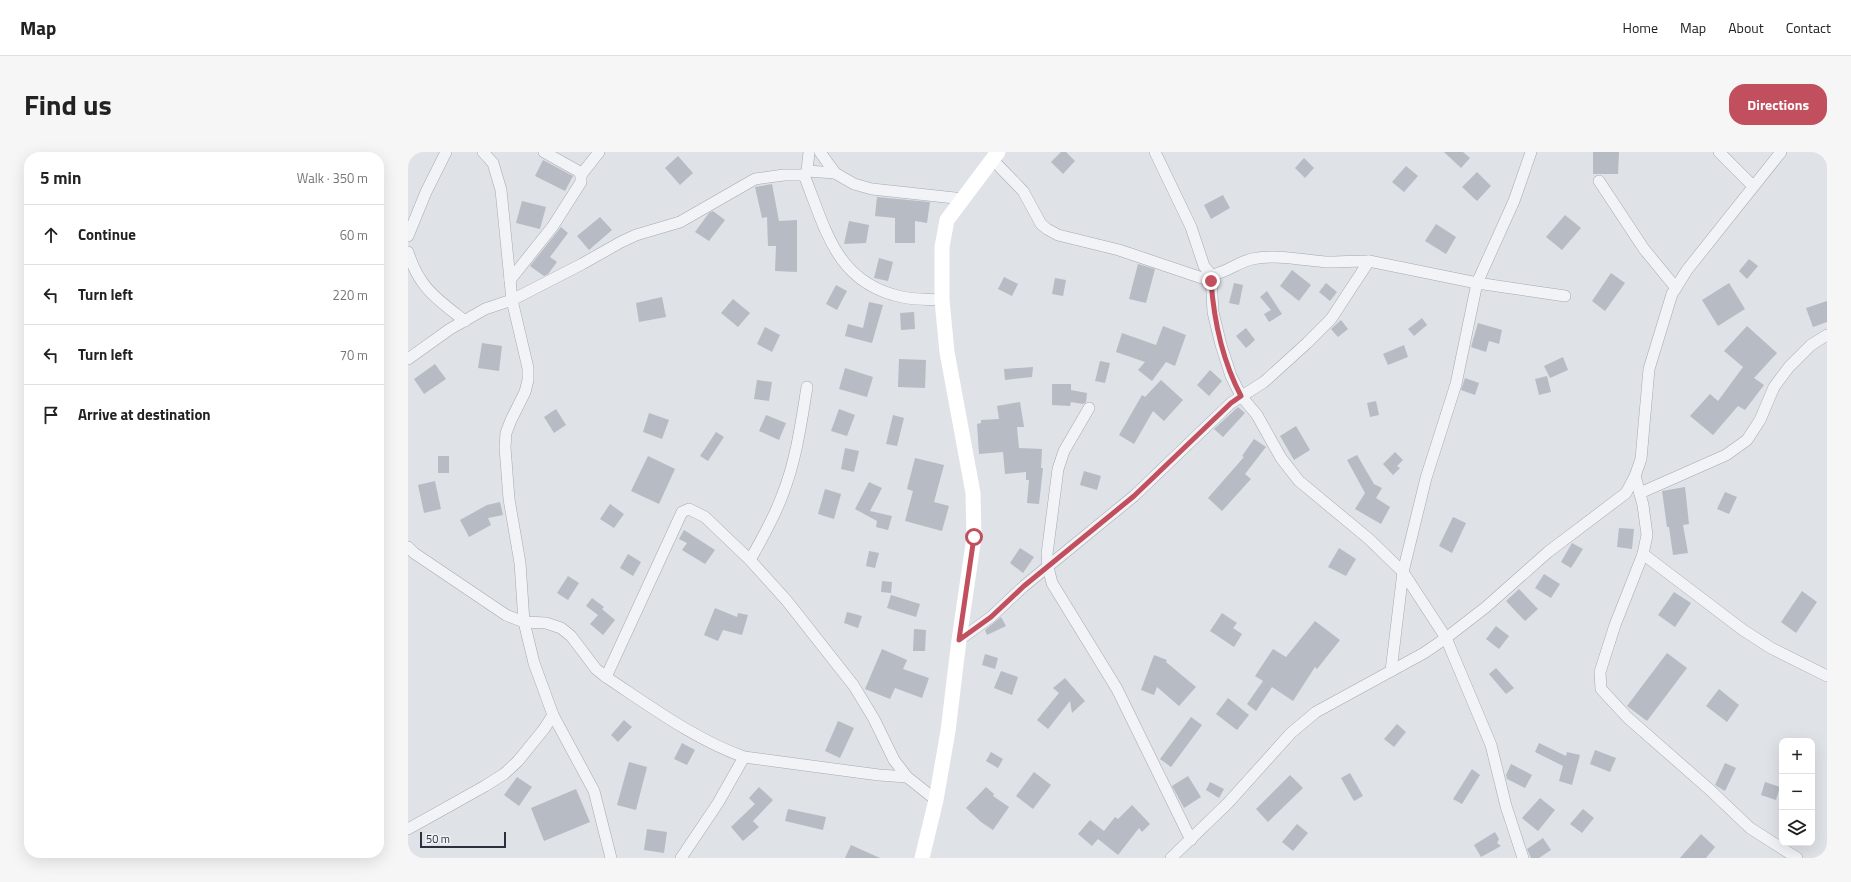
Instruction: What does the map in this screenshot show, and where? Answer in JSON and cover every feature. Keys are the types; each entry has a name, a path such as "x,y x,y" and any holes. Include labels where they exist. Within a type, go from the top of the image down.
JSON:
{"street":[{"path":"408,236 426,192 446,152"},
{"path":"483,152 493,163 501,190 512,300 528,368 528,380 525,392 511,420 505,447 509,499 520,563 524,622 534,663 553,715 594,790 611,858"},
{"path":"544,152 578,171 581,175"},
{"path":"510,280 553,226 581,182 581,175 599,152"},
{"path":"810,152 806,173 832,245 847,268 875,288 887,293 904,298 942,300"},
{"path":"820,152 835,173 854,184 872,189 964,199"},
{"path":"1155,152 1191,227 1204,266 1211,278 1213,312 1221,345 1231,376 1241,396 1257,415 1281,458 1300,481 1369,538 1403,572 1446,638 1491,745 1506,806 1523,858"},
{"path":"1391,671 1403,572 1426,478 1456,384 1477,283 1514,200 1531,152"},
{"path":"1718,152 1754,186"},
{"path":"1171,858 1191,840 1291,733 1316,712 1424,653 1446,638 1486,607 1548,552 1626,493 1635,476 1641,459 1649,369 1672,294 1687,270 1781,152"},
{"path":"922,858 936,800 948,731 974,537 975,518 973,492 947,352 942,300 944,233 947,220 995,156 1023,191 1041,224 1046,229 1058,235 1119,250 1211,278 1250,260 1265,257 1327,262 1369,262 1477,283 1565,296"},
{"path":"408,359 485,309 512,300 621,242 691,216 726,194 755,179 806,173 835,173"},
{"path":"1599,181 1644,249 1676,288"},
{"path":"408,252 417,276 427,289 465,321"},
{"path":"959,640 991,617 1024,586 1134,496 1231,403 1264,382 1320,331 1344,300 1369,262"},
{"path":"1640,493 1726,455 1747,440 1760,420 1774,387 1789,367 1811,345 1827,335"},
{"path":"750,560 772,519 790,474 796,451 807,387"},
{"path":"1089,408 1064,451 1058,469 1050,527 1048,567 1052,583 1117,689 1191,840"},
{"path":"1635,476 1640,493 1647,535 1643,554 1615,625 1600,672 1601,688 1628,718 1709,789 1750,828 1797,858"},
{"path":"606,678 682,512 689,509 705,517 750,560 787,601 854,686 874,719 894,760 907,777 936,800"},
{"path":"408,547 414,553 506,616 524,622 546,623 561,628 571,636 596,669 606,678 685,729 725,750 744,757 879,775 907,777"},
{"path":"1643,554 1743,630 1771,648 1827,676"},
{"path":"408,829 486,786 504,774 518,761 553,715"},
{"path":"681,858 718,803 744,757"}],"building":[{"path":"1061,152 1066,152 1075,161 1063,174 1051,162"},
{"path":"1444,152 1463,152 1470,158 1461,168"},
{"path":"1593,152 1619,152 1618,174 1593,174"},
{"path":"678,156 693,173 680,185 665,168"},
{"path":"1304,158 1314,168 1305,178 1295,168"},
{"path":"543,160 573,176 565,191 535,176"},
{"path":"1406,166 1418,176 1404,192 1392,182"},
{"path":"1477,172 1491,186 1477,201 1462,187"},
{"path":"772,184 779,221 797,220 797,272 775,271 776,246 768,246 767,217 762,218 755,187"},
{"path":"1223,195 1230,208 1211,219 1204,205"},
{"path":"877,197 930,202 927,223 915,221 915,243 895,243 895,218 875,216"},
{"path":"522,201 546,207 540,229 516,223"},
{"path":"713,211 725,220 709,241 695,232 709,213"},
{"path":"1565,215 1581,228 1562,250 1546,237"},
{"path":"600,217 612,230 589,250 577,236"},
{"path":"849,221 869,225 866,243 844,244"},
{"path":"1436,224 1456,237 1446,254 1425,241"},
{"path":"561,227 568,233 550,257 557,262 548,274 544,276 530,266"},
{"path":"879,258 893,262 888,281 874,278"},
{"path":"1749,259 1758,266 1747,279 1739,271"},
{"path":"1138,264 1155,269 1146,303 1129,299"},
{"path":"1292,270 1311,285 1299,301 1280,286"},
{"path":"1611,273 1625,283 1605,311 1592,301"},
{"path":"1004,277 1018,284 1012,296 998,289"},
{"path":"1055,278 1066,280 1063,296 1052,294"},
{"path":"1234,283 1243,285 1239,305 1229,303"},
{"path":"1326,283 1337,292 1330,301 1319,292"},
{"path":"1729,283 1745,309 1718,326 1702,300"},
{"path":"836,285 847,291 837,310 826,304"},
{"path":"1267,291 1282,314 1269,322 1264,314 1271,310 1260,297"},
{"path":"662,297 666,317 639,322 636,303"},
{"path":"733,299 750,313 738,327 721,313"},
{"path":"1827,301 1827,322 1813,327 1806,308"},
{"path":"869,302 883,305 872,343 845,336 848,324 863,328"},
{"path":"914,312 915,329 901,330 900,313"},
{"path":"1422,318 1427,325 1414,336 1408,329"},
{"path":"1341,320 1348,329 1338,337 1331,329"},
{"path":"1478,323 1502,330 1499,344 1489,341 1486,352 1471,347"},
{"path":"1163,326 1186,335 1175,366 1166,362 1152,381 1138,370 1145,362 1116,352 1122,333 1156,345"},
{"path":"1747,326 1777,353 1754,378 1764,385 1745,410 1738,406 1713,435 1690,416 1710,394 1718,401 1743,367 1724,351"},
{"path":"765,327 780,335 772,352 757,344"},
{"path":"1246,328 1255,340 1246,348 1236,336"},
{"path":"482,343 502,346 499,371 478,368"},
{"path":"1404,345 1408,357 1388,365 1383,354"},
{"path":"1563,357 1568,370 1550,378 1544,366"},
{"path":"899,359 926,360 925,388 898,387"},
{"path":"1100,361 1110,363 1105,383 1095,381"},
{"path":"435,364 446,379 424,394 414,379"},
{"path":"1033,367 1032,377 1005,380 1004,369"},
{"path":"845,368 873,377 867,397 839,389"},
{"path":"1210,370 1222,381 1209,396 1197,385"},
{"path":"1547,376 1551,392 1539,395 1535,379"},
{"path":"1465,378 1479,383 1475,395 1461,390"},
{"path":"757,380 772,382 769,401 754,399"},
{"path":"1161,380 1183,400 1164,421 1153,411 1134,444 1119,435 1142,395 1145,397"},
{"path":"1052,384 1071,384 1071,390 1087,393 1086,402 1083,404 1071,402 1070,406 1052,405"},
{"path":"1376,401 1379,415 1370,417 1367,403"},
{"path":"1020,402 1024,427 1017,427 1019,448 1042,449 1041,468 1043,468 1039,504 1027,503 1029,480 1026,480 1026,472 1005,474 1003,452 979,454 977,424 981,423 981,420 999,419 997,406"},
{"path":"1238,407 1245,413 1223,437 1214,429"},
{"path":"556,409 566,425 554,433 544,417"},
{"path":"839,409 855,415 847,436 831,431"},
{"path":"649,413 669,420 662,439 643,432"},
{"path":"766,415 786,423 779,440 759,431"},
{"path":"893,415 904,418 897,446 886,444"},
{"path":"1296,426 1310,450 1294,460 1280,436"},
{"path":"716,432 724,437 708,461 700,456"},
{"path":"1254,439 1266,447 1245,474 1251,479 1222,511 1208,498 1244,457 1242,456"},
{"path":"845,448 859,451 854,472 841,469"},
{"path":"1395,452 1403,460 1397,466 1400,468 1393,475 1383,464"},
{"path":"1357,455 1374,484 1382,488 1376,498 1390,507 1381,524 1355,509 1365,493 1347,460"},
{"path":"438,456 449,456 449,473 438,473"},
{"path":"648,456 675,469 659,504 631,491"},
{"path":"915,458 944,465 934,502 949,506 942,531 905,521 913,491 907,489"},
{"path":"1084,471 1101,476 1097,490 1080,485"},
{"path":"435,481 441,509 424,513 418,485"},
{"path":"869,482 882,488 870,511 892,516 888,530 876,527 877,521 855,509"},
{"path":"1685,487 1689,524 1683,525 1688,553 1673,555 1662,491"},
{"path":"825,489 841,494 834,519 818,514"},
{"path":"1725,492 1737,497 1729,514 1717,509"},
{"path":"500,502 503,515 488,518 491,525 469,537 460,520 487,505"},
{"path":"610,504 624,514 614,528 600,519"},
{"path":"1453,517 1466,523 1452,553 1439,546"},
{"path":"1619,528 1634,529 1632,549 1617,547"},
{"path":"684,530 715,550 705,564 682,550 687,543 679,539"},
{"path":"1572,543 1583,549 1571,568 1561,562"},
{"path":"1020,548 1034,557 1023,573 1010,563"},
{"path":"1339,548 1356,559 1346,576 1328,567"},
{"path":"869,551 879,553 875,568 866,566"},
{"path":"628,554 641,562 633,576 620,568"},
{"path":"1544,574 1560,584 1551,598 1535,588"},
{"path":"568,576 579,583 568,600 557,593"},
{"path":"882,581 892,582 891,593 881,592"},
{"path":"1519,589 1538,609 1525,621 1506,601"},
{"path":"1802,591 1817,602 1796,633 1781,622"},
{"path":"1674,592 1691,603 1675,627 1658,615"},
{"path":"891,595 920,604 916,617 887,608"},
{"path":"592,598 604,607 602,609 615,620 603,635 590,624 598,615 586,606"},
{"path":"715,608 737,617 738,613 748,615 742,635 723,630 718,641 704,635"},
{"path":"847,612 862,616 858,628 844,623"},
{"path":"1222,613 1237,623 1233,628 1242,634 1234,647 1210,631"},
{"path":"1001,617 1006,626 987,635 985,630"},
{"path":"1315,621 1340,640 1317,669 1315,667 1293,701 1272,687 1256,711 1247,704 1263,681 1255,676 1273,649 1286,657"},
{"path":"1496,626 1509,636 1499,649 1486,639"},
{"path":"914,629 926,630 925,651 913,651"},
{"path":"882,649 907,660 903,669 929,678 922,698 895,688 890,699 865,689"},
{"path":"1667,653 1687,668 1647,721 1627,706"},
{"path":"985,654 998,658 995,669 982,665"},
{"path":"1154,655 1167,660 1166,662 1196,687 1179,706 1157,687 1154,695 1141,690"},
{"path":"1496,668 1514,688 1506,694 1489,674"},
{"path":"1001,671 1018,677 1012,695 994,688"},
{"path":"1065,678 1085,701 1072,713 1070,701 1048,729 1037,720 1059,693 1053,688"},
{"path":"1719,689 1739,705 1727,722 1706,706"},
{"path":"1228,698 1249,715 1237,730 1216,714"},
{"path":"1191,717 1202,725 1171,767 1160,759"},
{"path":"624,720 632,727 618,742 611,735"},
{"path":"838,721 854,728 840,758 825,751"},
{"path":"1397,724 1406,732 1394,747 1384,739"},
{"path":"682,743 695,750 687,765 674,759"},
{"path":"1539,743 1566,756 1567,752 1580,755 1572,785 1559,781 1563,766 1535,752"},
{"path":"1595,750 1616,758 1610,772 1590,764"},
{"path":"991,752 1003,759 998,768 986,761"},
{"path":"629,762 647,767 636,810 617,805"},
{"path":"1725,763 1736,768 1725,791 1715,785"},
{"path":"1511,764 1532,775 1525,788 1507,779 1506,775"},
{"path":"1472,769 1480,775 1462,804 1453,799"},
{"path":"1034,772 1051,785 1033,809 1016,796"},
{"path":"1350,773 1363,796 1354,801 1341,778"},
{"path":"1290,775 1303,788 1268,822 1256,809"},
{"path":"1188,776 1201,797 1184,808 1172,786"},
{"path":"517,777 532,787 519,806 504,795"},
{"path":"1210,782 1224,789 1219,798 1206,790"},
{"path":"1765,782 1779,787 1776,800 1761,795"},
{"path":"759,787 773,800 753,821 759,827 743,841 731,827 755,804 749,798"},
{"path":"986,787 994,794 993,796 1009,807 993,830 981,822 966,808"},
{"path":"576,789 590,822 544,841 531,808"},
{"path":"1540,798 1555,810 1538,831 1522,818"},
{"path":"1132,805 1150,824 1142,832 1139,828 1118,855 1098,839 1092,846 1078,834 1090,820 1104,831 1115,817 1118,819"},
{"path":"788,809 826,817 823,830 785,821"},
{"path":"1583,809 1594,818 1582,833 1570,824"},
{"path":"1297,824 1308,833 1293,851 1282,842"},
{"path":"647,829 667,832 664,853 644,850"},
{"path":"1495,832 1499,839 1497,843 1501,846 1481,857 1474,845"},
{"path":"1701,834 1715,847 1706,858 1680,858"},
{"path":"1543,838 1551,850 1539,858 1531,858 1527,849"},
{"path":"851,845 880,858 845,858"}],"route":[{"path":"974,537 959,640 991,617 1024,586 1134,496 1231,403 1241,396 1231,376 1221,345 1213,312 1211,281"}]}
